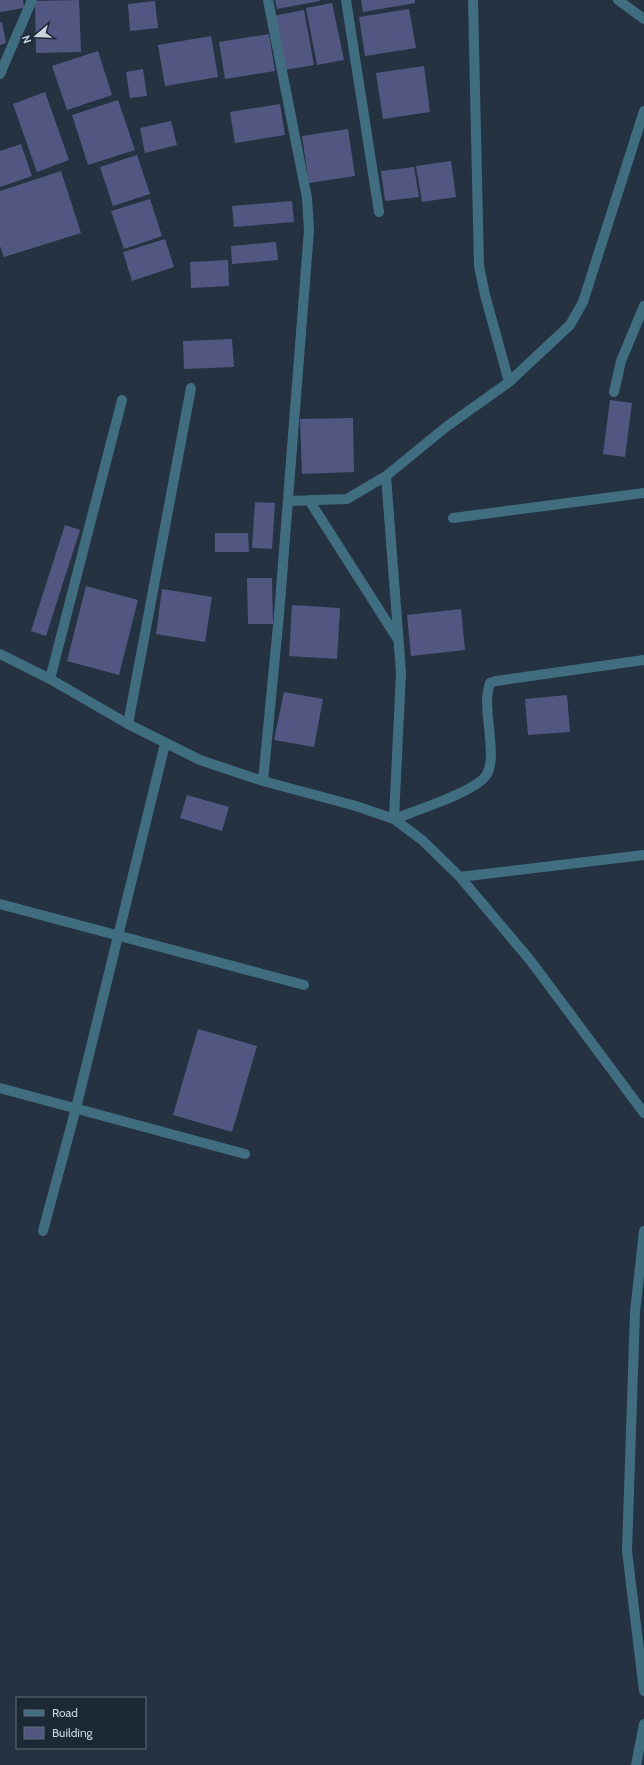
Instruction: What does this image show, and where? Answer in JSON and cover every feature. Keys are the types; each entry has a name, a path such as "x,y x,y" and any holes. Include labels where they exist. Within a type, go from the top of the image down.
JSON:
{"street":[{"path":"0,74 32,0"},
{"path":"263,781 279,615 309,230 307,198 268,0"},
{"path":"346,0 378,212"},
{"path":"474,0 479,266 484,296 509,382"},
{"path":"618,0 644,19"},
{"path":"288,501 347,498 386,476 446,427 509,382 570,325 583,302 644,111"},
{"path":"614,392 621,361 644,306"},
{"path":"128,724 191,388"},
{"path":"50,679 122,400"},
{"path":"386,476 401,672 394,819"},
{"path":"453,518 644,493"},
{"path":"309,500 398,639"},
{"path":"0,654 50,679 165,744 200,760 263,781 356,806 394,819 422,840 460,877 530,960 644,1113"},
{"path":"394,819 467,790 480,782 488,773 492,757 488,703 490,683 644,660"},
{"path":"43,1231 76,1108 165,744"},
{"path":"460,877 644,855"},
{"path":"0,904 304,986"},
{"path":"0,1088 245,1154"},
{"path":"644,1230 635,1312 627,1551 644,1691"},
{"path":"636,1765 644,1724"}],"building":[{"path":"0,0 23,0 24,8 0,12"},
{"path":"79,0 81,52 36,53 35,1"},
{"path":"275,0 320,0 320,1 277,9"},
{"path":"361,0 415,0 415,3 363,12"},
{"path":"155,1 158,28 130,31 128,4"},
{"path":"332,3 344,60 317,65 306,8"},
{"path":"409,9 416,48 365,56 359,17"},
{"path":"304,10 314,65 284,70 273,16"},
{"path":"0,22 2,22 6,43 0,45"},
{"path":"269,34 275,71 225,79 219,42"},
{"path":"211,36 218,77 165,86 158,45"},
{"path":"98,51 112,95 67,110 52,66"},
{"path":"424,66 430,112 383,119 376,73"},
{"path":"143,69 147,96 130,98 126,72"},
{"path":"45,92 69,160 37,172 13,104"},
{"path":"118,100 135,150 88,165 72,115"},
{"path":"280,104 285,135 235,143 230,112"},
{"path":"171,121 177,145 145,153 140,128"},
{"path":"348,129 355,176 309,183 302,136"},
{"path":"21,144 32,176 0,187 0,151"},
{"path":"137,155 150,194 113,206 100,167"},
{"path":"451,161 456,197 422,202 416,166"},
{"path":"414,167 419,197 385,201 381,171"},
{"path":"61,171 81,233 4,257 0,246 0,191"},
{"path":"150,199 162,236 124,249 111,211"},
{"path":"292,201 294,222 234,227 232,206"},
{"path":"165,239 174,267 132,281 123,252"},
{"path":"276,242 278,260 232,264 231,246"},
{"path":"228,260 229,286 191,288 190,262"},
{"path":"232,339 234,367 184,369 183,341"},
{"path":"610,400 632,403 625,457 603,454"},
{"path":"353,418 354,472 302,474 300,419"},
{"path":"255,502 275,503 272,549 252,548"},
{"path":"65,525 80,530 46,636 31,631"},
{"path":"215,533 248,533 249,552 215,552"},
{"path":"247,578 272,578 273,624 248,624"},
{"path":"86,586 138,600 119,675 67,661"},
{"path":"162,589 212,597 205,642 156,634"},
{"path":"292,605 340,608 337,659 289,656"},
{"path":"461,609 465,650 411,656 407,615"},
{"path":"284,692 323,699 314,747 274,740"},
{"path":"567,695 570,732 528,735 525,699"},
{"path":"187,795 229,807 222,831 180,818"},
{"path":"198,1029 257,1046 232,1132 173,1115"}]}
